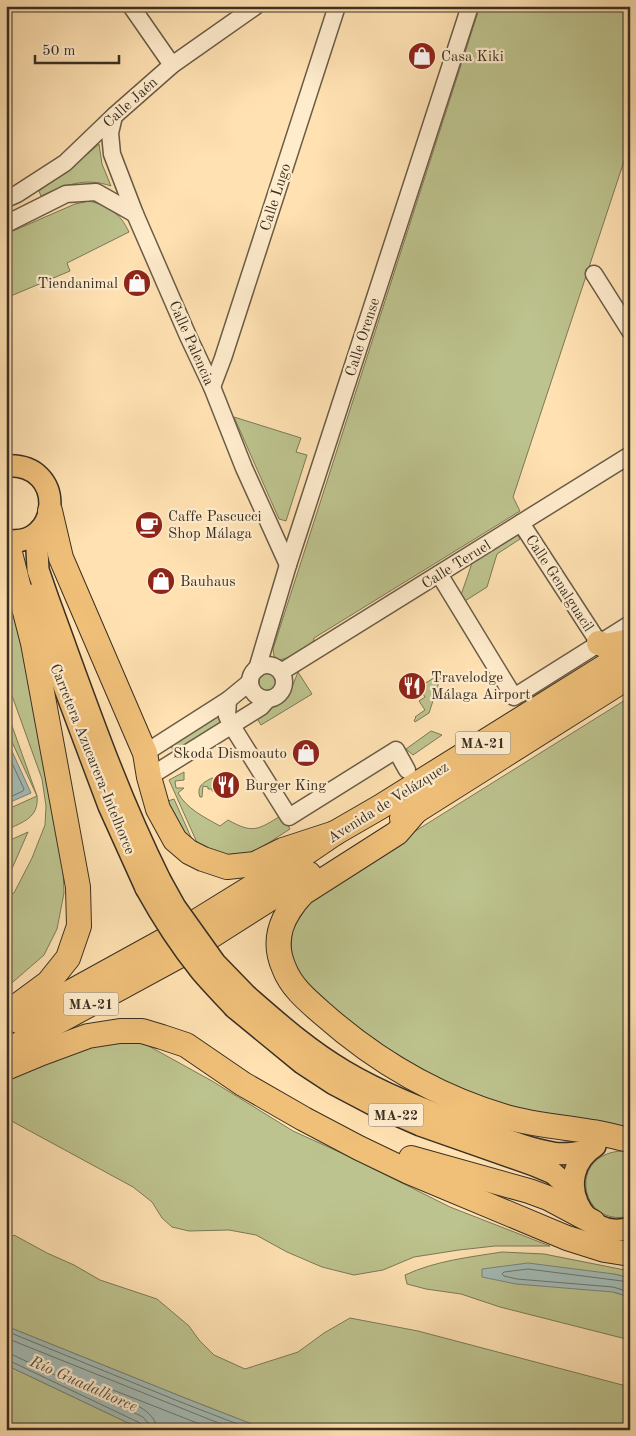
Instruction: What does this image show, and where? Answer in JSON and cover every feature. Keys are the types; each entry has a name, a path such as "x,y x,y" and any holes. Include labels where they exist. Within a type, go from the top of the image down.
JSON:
{"highway":[{"path":"45,520 145,753 149,777 158,809 175,840 189,852 203,860 227,867 255,864 283,850 335,834"},
{"path":"6,1014 48,983 68,958 79,926 78,887 33,643 7,547"},
{"path":"599,643 606,646 630,641"},
{"name":"Avenida de Velázquez","path":"6,1052 186,939 291,863 335,834 630,651"},
{"name":"Avenida de Velázquez","path":"6,1028 186,939 416,810 630,676"},
{"path":"416,810 397,833 303,893 292,905 284,920 279,936 279,952 284,968 294,986 312,1005 369,1052 447,1096 507,1117 543,1125 594,1132 628,1140"},
{"path":"6,1068 88,1036 120,1031 142,1031 186,1045 243,1084 359,1148 401,1168 567,1238 605,1250 630,1254"},
{"path":"304,1118 391,1152 529,1191 548,1198 593,1222"}],"main road":[{"name":"Carretera Azucarera-Intelhorce","path":"9,464 27,468 39,476 48,488 51,503 37,549 38,570 122,798 140,840 153,884"},
{"path":"7,547 14,541 28,538 45,520"},
{"name":"Carretera Azucarera-Intelhorce","path":"7,547 23,574 109,806 153,884 175,907 186,939 215,963 241,1002 302,1063 334,1084 372,1104 420,1125 552,1173 573,1191"},
{"name":"Carretera Azucarera-Intelhorce","path":"241,1002 287,1031 314,1052 364,1082 401,1100 448,1119 533,1148 554,1153 587,1151"},
{"name":"MA-22","path":"587,1151 598,1144 613,1139 628,1140"},
{"path":"573,1191 576,1168 587,1151"},
{"name":"MA-22","path":"573,1191 582,1212 593,1222"},
{"path":"593,1222 609,1229 624,1230 630,1228"}],"street":[{"path":"131,6 172,66"},
{"name":"Calle Jaén","path":"6,199 18,194 65,163 114,116 172,66 256,6"},
{"name":"Calle Lugo","path":"212,387 338,6"},
{"name":"Calle Orense","path":"253,675 470,6"},
{"name":"Calle Palencia","path":"114,116 110,133 112,154 135,214 212,387 238,455 288,566"},
{"path":"6,224 66,194 89,192 96,192 135,214"},
{"path":"594,274 630,331"},
{"name":"Calle Teruel","path":"281,672 630,455"},
{"name":"Calle Genalguacil","path":"521,523 599,643"},
{"path":"439,574 514,697 630,624"},
{"path":"145,753 228,700 253,675 267,665 281,672 284,682 281,692 278,696 268,699 257,696 251,687 253,675"},
{"path":"149,777 261,707 268,699"},
{"path":"228,700 227,716 232,726 289,817 396,750 407,770"}],"green space":[{"path":"480,6 630,6 630,143 513,497 520,511 314,638 313,643 287,658 279,660 274,656 273,649"},
{"path":"99,144 102,164 111,186 92,182 75,183 41,196 39,191 76,164"},
{"path":"89,201 113,211 122,220 129,232 67,263 70,271 6,298 6,234 75,204"},
{"path":"234,417 301,438 296,452 307,455 286,521 279,519"},
{"path":"517,534 520,539 497,554 487,587 465,601 461,595 472,563"},
{"path":"6,579 17,606 63,868 64,893 57,929 44,955 6,988 6,897 14,893 32,858 45,825 46,806 42,779 6,679"},
{"path":"268,672 275,675 278,682 275,689 268,692 261,689 258,682 261,675"},
{"path":"298,672 312,694 261,725 256,717 285,698"},
{"path":"442,673 429,713 415,722 415,717 425,710 419,701 425,697 419,687"},
{"path":"630,697 630,1128 566,1119 511,1108 451,1086 387,1048 330,1007 302,978 291,955 292,930 316,893"},
{"path":"6,709 37,796 6,729"},
{"path":"222,712 224,722 175,753 170,745"},
{"path":"431,731 442,735 413,755 406,749"},
{"path":"184,772 184,780 175,781 176,788 184,788 178,793 182,799 196,812 220,826 228,820 250,829 261,827 282,815 290,829 260,848 235,856 216,854 199,847 169,780"},
{"path":"212,778 216,779 227,794 216,793 216,791 203,786 202,797 200,797 200,787"},
{"path":"37,796 37,803 33,814 24,822 6,830 6,810"},
{"path":"174,799 194,844 182,833 165,802"},
{"path":"28,832 7,880 6,881 6,842"},
{"path":"113,1040 145,1044 212,1081 293,1131 450,1207 550,1246 495,1246 459,1250 414,1257 383,1270 354,1275 322,1267 287,1252 256,1235 229,1230 189,1231 172,1227 162,1218 152,1202 133,1187 6,1118 6,1077 29,1065"},
{"path":"622,1151 630,1153 630,1216 613,1217 600,1212 591,1202 586,1190 587,1176 593,1164 604,1155"},
{"path":"14,1235 100,1280 157,1299 189,1326 199,1340 214,1355 245,1369 298,1352 324,1333 350,1318 418,1331 630,1387 630,1430 267,1430 6,1326 6,1243"},
{"path":"502,1252 544,1254 630,1271 630,1278 614,1274 613,1292 630,1297 630,1340 500,1307 461,1294 407,1284 405,1275 416,1270 453,1260"},
{"path":"6,1365 143,1430 6,1430"}],"water":[{"path":"6,738 31,793 6,804"},
{"path":"528,1263 614,1274 630,1278 630,1297 613,1292 516,1284 482,1277 482,1269"},
{"name":"Río Guadalhorce","path":"6,1326 267,1430 143,1430 6,1365"}],"place":[{"name":"Casa Kiki","path":"422,56"},
{"name":"Tiendanimal","path":"137,283"},
{"name":"Caffe Pascucci Shop Málaga","path":"149,525"},
{"name":"Bauhaus","path":"161,581"},
{"name":"Travelodge Málaga Airport","path":"412,686"},
{"name":"Skoda Dismoauto","path":"306,753"},
{"name":"Burger King","path":"226,785"}]}
